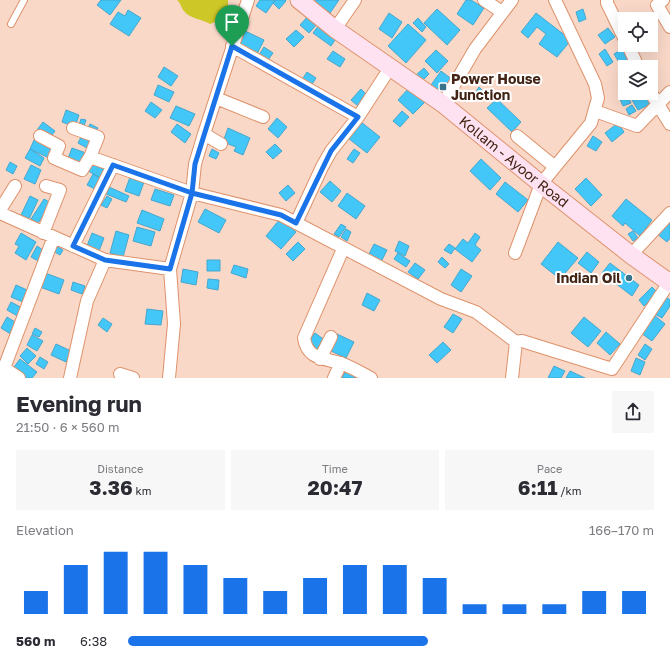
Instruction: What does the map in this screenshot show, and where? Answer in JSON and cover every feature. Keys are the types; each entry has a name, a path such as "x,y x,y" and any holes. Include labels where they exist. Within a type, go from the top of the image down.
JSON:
{"main road":[{"name":"Kollam - Ayoor Road","path":"299,0 335,29 443,104 540,184 631,255 670,282"}],"street":[{"path":"169,378 174,324 170,269 192,193 195,164 248,0"},
{"path":"335,29 355,0"},
{"path":"484,0 502,12"},
{"path":"443,104 475,49 512,0"},
{"path":"515,253 540,184 591,123 598,98 595,84 555,0"},
{"path":"607,0 618,24"},
{"path":"663,0 657,5 670,27"},
{"path":"232,46 358,117"},
{"path":"296,223 331,151 358,117 390,68"},
{"path":"595,112 637,126 670,92"},
{"path":"216,98 263,117"},
{"path":"654,100 670,124"},
{"path":"40,136 59,146 54,158 82,170 90,157 98,137 73,128"},
{"path":"204,134 221,144"},
{"path":"517,136 555,167"},
{"path":"90,157 192,193 281,215 343,249 441,299 476,312 516,342 522,341 537,345 612,369 670,282"},
{"path":"73,246 113,165"},
{"path":"0,210 14,186"},
{"path":"18,378 3,373 48,236 60,190 46,186"},
{"path":"0,213 48,236 105,260 170,269"},
{"path":"631,255 670,213"},
{"path":"343,249 304,338 305,345 311,354 320,359 341,363 371,378"},
{"path":"70,378 87,301 105,260"},
{"path":"320,359 331,336"},
{"path":"512,378 516,342"},
{"path":"334,378 341,363"},
{"path":"120,374 133,378"}],"lane":[{"path":"11,24 24,0"}],"shaded area":[{"path":"177,0 228,0 228,12 223,13 217,21 210,24 187,14"}],"building":[{"path":"101,0 121,0 110,15 97,5"},
{"path":"260,0 275,0 266,13 256,6"},
{"path":"276,0 286,1 279,9 273,3"},
{"path":"316,0 339,0 330,13 315,2"},
{"path":"466,0 471,0 484,8 473,25 457,14"},
{"path":"437,9 460,30 447,45 424,23"},
{"path":"583,9 586,19 579,22 576,12"},
{"path":"128,10 141,18 129,36 110,24 118,12 125,16"},
{"path":"389,13 402,22 392,38 379,29"},
{"path":"536,13 571,40 557,57 539,44 546,34 537,27 528,38 521,32"},
{"path":"309,15 318,23 309,33 300,25"},
{"path":"418,18 426,27 422,32 413,23"},
{"path":"408,24 426,40 406,63 388,46"},
{"path":"319,25 337,37 331,46 313,33"},
{"path":"608,28 615,37 605,44 598,35"},
{"path":"296,30 304,37 294,47 286,39"},
{"path":"245,31 264,40 257,54 238,45"},
{"path":"264,47 273,53 268,60 259,55"},
{"path":"605,49 613,62 607,66 599,54"},
{"path":"436,50 448,61 437,73 425,61"},
{"path":"333,51 345,59 340,67 327,59"},
{"path":"618,52 629,52 632,57 627,60 618,61 614,54"},
{"path":"164,67 178,76 171,86 158,77"},
{"path":"424,68 429,74 422,81 416,75"},
{"path":"441,71 453,80 443,94 431,85"},
{"path":"307,72 316,78 309,89 300,83"},
{"path":"158,85 174,92 169,102 154,95"},
{"path":"479,87 484,92 480,97 475,93"},
{"path":"409,88 425,102 413,114 398,100"},
{"path":"361,89 367,95 358,106 351,100"},
{"path":"497,99 521,122 512,132 487,108"},
{"path":"620,100 630,100 631,103 623,106"},
{"path":"632,100 648,100 650,104 638,110"},
{"path":"151,102 162,110 155,118 145,111"},
{"path":"632,105 636,111 629,115 626,109"},
{"path":"176,106 195,114 189,126 170,118"},
{"path":"66,110 79,115 75,127 62,122"},
{"path":"402,111 409,117 400,127 393,121"},
{"path":"277,118 287,127 278,138 268,129"},
{"path":"81,119 86,120 83,129 78,128"},
{"path":"43,122 55,131 49,139 37,130"},
{"path":"361,122 380,137 367,153 348,138"},
{"path":"618,123 624,132 612,142 605,133"},
{"path":"90,124 98,128 94,135 87,130"},
{"path":"177,124 191,134 185,143 171,132"},
{"path":"228,128 250,138 243,155 234,151 236,147 223,142"},
{"path":"82,135 91,139 87,148 78,143"},
{"path":"593,136 602,142 596,151 587,146"},
{"path":"35,138 54,147 49,158 30,149"},
{"path":"275,144 282,151 273,159 266,152"},
{"path":"72,148 86,153 80,167 67,161"},
{"path":"30,149 44,158 40,166 25,158"},
{"path":"212,149 219,153 216,159 209,156"},
{"path":"354,149 360,153 353,163 347,159"},
{"path":"481,159 501,178 490,190 470,171"},
{"path":"10,162 17,166 13,174 6,170"},
{"path":"92,163 105,170 101,178 88,171"},
{"path":"31,165 41,170 35,184 24,179"},
{"path":"93,174 105,181 99,191 87,185"},
{"path":"130,177 144,182 139,196 125,191"},
{"path":"586,178 602,195 591,206 575,189"},
{"path":"330,181 341,191 332,202 320,192"},
{"path":"505,182 528,200 518,212 496,194"},
{"path":"288,185 295,193 286,201 279,193"},
{"path":"109,187 129,196 126,202 106,194"},
{"path":"155,189 174,195 170,206 151,200"},
{"path":"347,193 365,206 356,219 338,206"},
{"path":"30,196 38,200 29,219 21,215"},
{"path":"107,196 112,199 107,208 101,205"},
{"path":"44,199 51,203 38,223 31,219"},
{"path":"626,199 652,220 640,236 625,223 623,226 612,216"},
{"path":"205,209 226,220 219,233 198,222"},
{"path":"142,210 164,219 160,231 137,223"},
{"path":"280,219 296,232 281,249 266,236"},
{"path":"670,220 670,238 667,242 656,233"},
{"path":"341,224 346,227 339,237 334,234"},
{"path":"137,227 155,232 151,246 133,241"},
{"path":"346,229 351,232 347,241 341,237"},
{"path":"116,231 129,235 123,257 110,253"},
{"path":"633,231 638,238 633,241 628,234"},
{"path":"21,233 36,242 26,260 15,253 19,246 15,244"},
{"path":"92,233 104,238 99,251 87,246"},
{"path":"475,233 480,237 475,245 481,250 472,262 455,249 463,239 468,243"},
{"path":"399,241 409,246 405,256 395,251"},
{"path":"298,242 305,249 293,261 286,254"},
{"path":"558,242 578,258 560,279 541,264"},
{"path":"374,244 387,250 381,262 368,256"},
{"path":"449,244 455,248 451,254 444,250"},
{"path":"37,246 46,252 40,262 31,257"},
{"path":"56,246 63,250 60,255 53,251"},
{"path":"587,252 599,262 591,273 578,263"},
{"path":"398,253 410,261 406,267 394,259"},
{"path":"442,257 449,264 445,268 438,262"},
{"path":"207,260 220,260 220,271 207,271"},
{"path":"415,263 425,270 418,279 408,272"},
{"path":"610,263 639,285 632,296 602,273"},
{"path":"234,265 248,269 246,278 231,273"},
{"path":"183,269 198,272 196,285 181,282"},
{"path":"461,269 472,276 461,292 451,285"},
{"path":"45,273 64,280 59,294 40,287"},
{"path":"208,279 219,280 218,290 207,288"},
{"path":"73,282 85,286 82,294 71,290"},
{"path":"16,285 27,290 23,302 11,297"},
{"path":"652,287 658,293 644,306 639,300"},
{"path":"367,293 380,300 374,311 362,305"},
{"path":"665,296 670,300 670,306 662,318 653,313"},
{"path":"11,302 26,310 21,318 7,310"},
{"path":"147,309 163,311 161,325 145,324"},
{"path":"453,314 462,319 453,333 444,327"},
{"path":"654,315 665,324 652,341 641,333"},
{"path":"7,317 20,325 14,336 1,328"},
{"path":"584,317 601,331 588,347 571,333"},
{"path":"103,318 112,324 107,332 98,325"},
{"path":"35,328 42,332 39,337 32,334"},
{"path":"606,332 620,344 610,355 597,343"},
{"path":"315,333 326,341 319,351 307,344"},
{"path":"337,334 354,342 346,358 329,350"},
{"path":"32,335 43,341 37,351 27,345"},
{"path":"443,342 451,350 437,363 429,355"},
{"path":"56,344 71,351 66,362 51,355"},
{"path":"645,344 652,349 645,360 638,355"},
{"path":"27,348 36,356 28,364 20,356"},
{"path":"40,357 48,362 44,369 36,364"},
{"path":"636,358 645,362 640,375 631,371"},
{"path":"20,359 37,372 32,378 21,378 11,371"},
{"path":"554,366 565,371 561,378 548,378"},
{"path":"346,371 356,378 342,378"},
{"path":"570,371 585,378 566,378"}],"place":[{"name":"Power House Junction","path":"443,87"},
{"name":"Indian Oil","path":"629,278"}],"route":[{"path":"232,46 195,164 192,193 113,165 73,246 105,260 170,269 192,193 281,215 296,223 331,151 342,135 358,117 232,46"}]}
